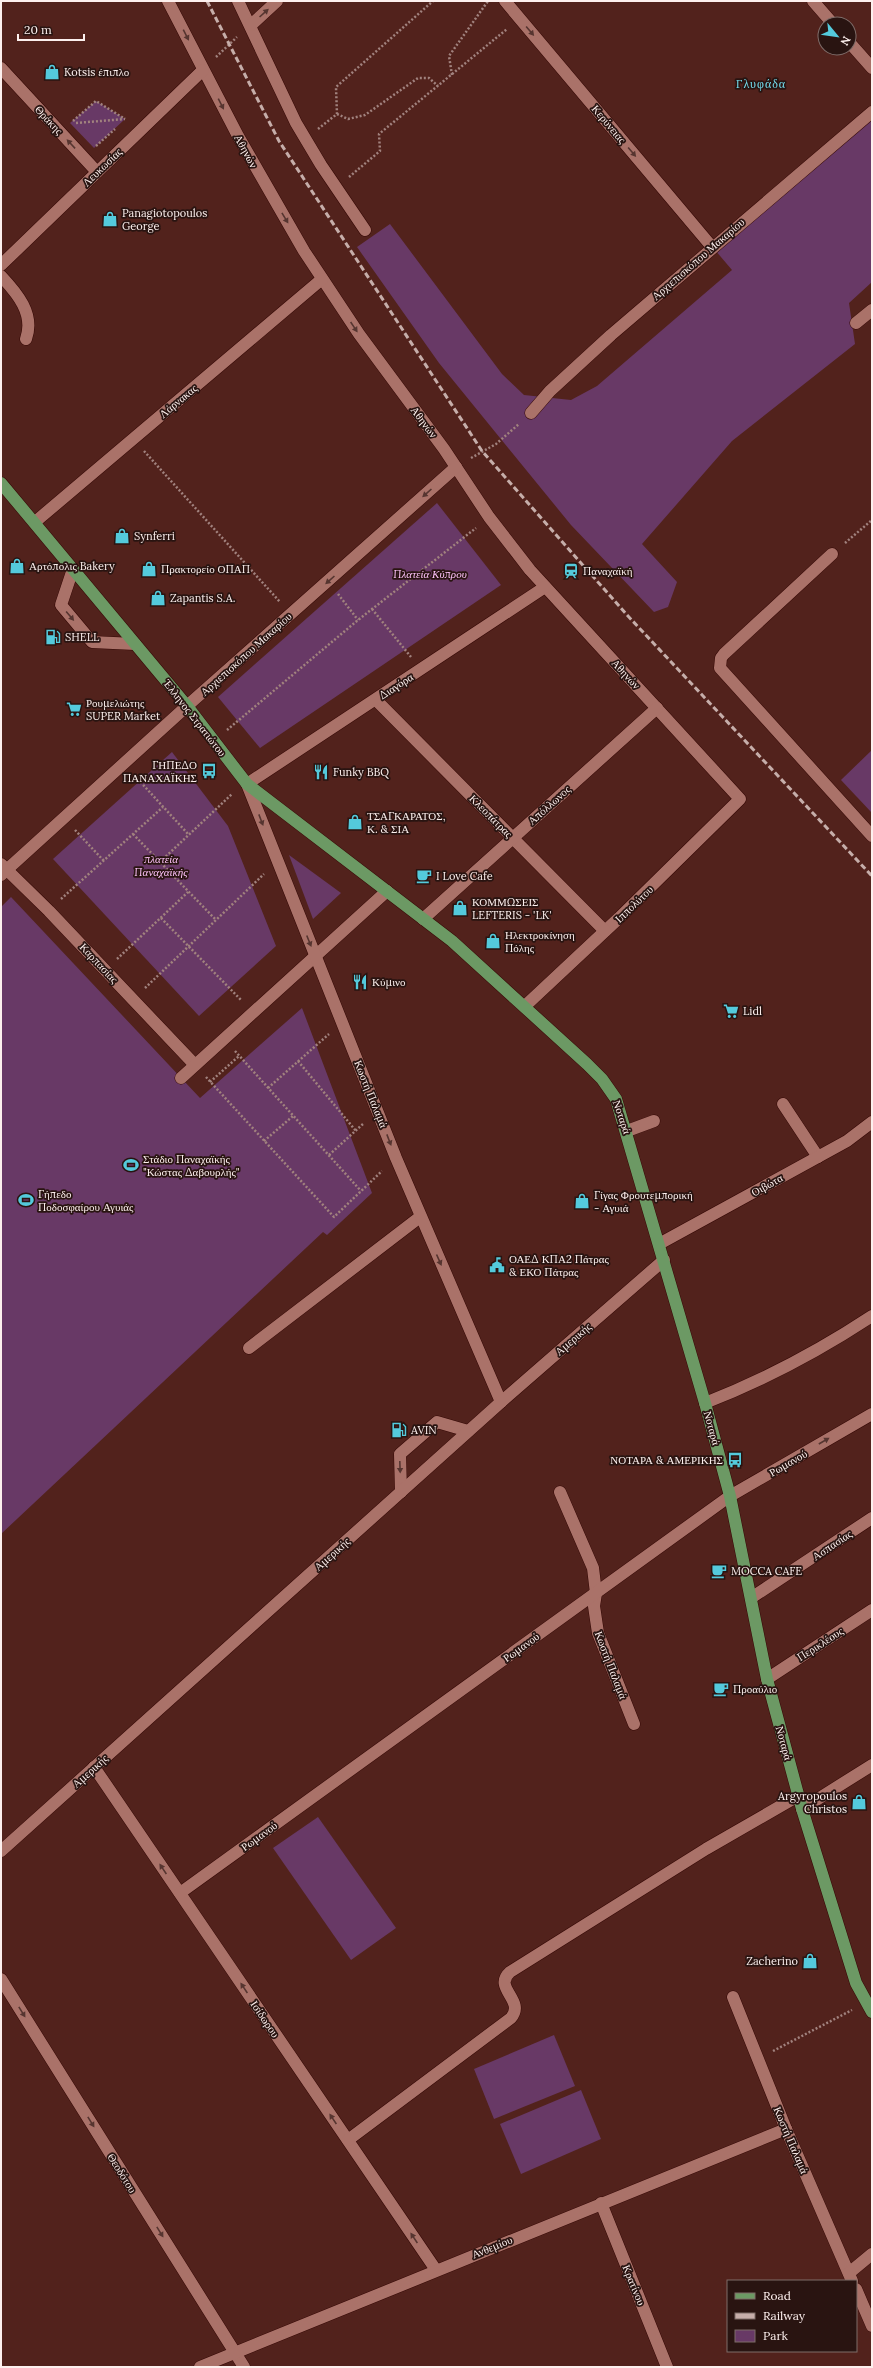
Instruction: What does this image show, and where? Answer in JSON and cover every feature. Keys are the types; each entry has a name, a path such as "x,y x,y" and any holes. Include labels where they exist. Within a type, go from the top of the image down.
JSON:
{"main road":[{"name":"Έλληνος Στρατιώτου","path":"1,483 187,706 246,783 423,918"},
{"name":"Νοταρά","path":"423,918 473,959 525,1006 608,1086 616,1098 627,1131 705,1403 730,1496 767,1679 798,1796 856,1984 869,2007"}],"street":[{"name":"Αθηνών","path":"168,1 238,136 322,279 379,363 456,467 489,517 545,587 740,799"},
{"path":"238,1 251,24 273,78 306,140 336,188 365,230"},
{"path":"251,24 277,1"},
{"name":"Κερύνειας","path":"505,1 712,247"},
{"path":"812,1 826,16"},
{"path":"857,51 872,68"},
{"name":"Θράκης","path":"1,68 97,172"},
{"name":"Λευκωσίας","path":"1,265 203,70"},
{"name":"Αρχιεπισκόπου Μακαρίου","path":"531,413 550,391 583,360 712,247 872,112"},
{"path":"1,276 18,294 28,316 29,331 26,339"},
{"name":"Λάρνακας","path":"35,522 322,279"},
{"path":"856,324 872,310"},
{"name":"Αρχιεπισκόπου Μακαρίου","path":"3,870 64,818 187,706 456,467"},
{"path":"832,554 724,654 721,658 720,668 872,836"},
{"path":"74,569 60,605 92,642 135,644"},
{"name":"Διαγόρα","path":"246,783 422,670 545,587"},
{"name":"Κλεοπάτρας","path":"376,700 605,931"},
{"name":"Απόλλωνος","path":"423,918 657,708"},
{"name":"Κωστή Παλαμά","path":"246,783 420,1217 501,1402"},
{"name":"Ιππολύτου","path":"525,1006 605,931 740,799"},
{"name":"Καρπασίας","path":"3,870 49,911 195,1064"},
{"path":"181,1078 388,891"},
{"path":"783,1104 818,1156"},
{"path":"627,1131 654,1121"},
{"name":"Οιβώτα","path":"659,1244 855,1136 872,1122"},
{"path":"249,1348 420,1217"},
{"name":"Αμερικής","path":"1,1851 468,1431 664,1260"},
{"path":"705,1403 780,1369 872,1316"},
{"name":"Ρωμανού","path":"180,1893 730,1496 872,1414"},
{"path":"401,1492 400,1454 437,1422 468,1431"},
{"name":"Κωστή Παλαμά","path":"560,1492 593,1568 596,1593 594,1606 598,1633 634,1724"},
{"name":"Ασπασίας","path":"751,1598 872,1518"},
{"name":"Περικλέους","path":"767,1679 872,1610"},
{"path":"802,1809 872,1765"},
{"name":"Ισίδωρου","path":"94,1767 436,2270"},
{"path":"348,2140 511,2018 514,2014 515,2003 504,1986 504,1981 510,1972 706,1849 798,1796"},
{"name":"Θεοδότου","path":"1,1979 244,2367"},
{"name":"Κωστή Παλαμά","path":"734,1997 786,2129 850,2277"},
{"name":"Ανθεμίου","path":"200,2367 786,2129"},
{"name":"Κρατίνου","path":"601,2203 667,2367"},
{"path":"850,2277 872,2254"},
{"path":"857,2292 872,2326"}],"path":[{"path":"337,114 336,88 433,1"},
{"path":"452,75 449,56 488,1"},
{"path":"336,188 380,151 379,134 520,18"},
{"path":"203,70 251,24"},
{"path":"337,114 348,119 365,115 418,78 429,78 438,86"},
{"path":"96,100 125,119 86,122 70,123 96,100"},
{"path":"306,140 337,114"},
{"path":"94,148 125,119"},
{"path":"456,467 496,444 531,413"},
{"path":"133,439 291,614"},
{"path":"214,741 358,620 489,517"},
{"path":"832,554 872,520"},
{"path":"328,581 358,620"},
{"path":"372,609 422,670"},
{"path":"124,763 188,835"},
{"path":"160,862 246,783"},
{"path":"49,911 163,807"},
{"path":"64,818 104,861"},
{"path":"133,834 216,920"},
{"path":"133,999 277,862"},
{"path":"106,970 188,892"},
{"path":"161,918 253,1013"},
{"path":"268,1088 342,1022"},
{"path":"224,1039 361,1191"},
{"path":"239,1056 210,1082 334,1218 396,1158"},
{"path":"298,1061 356,1131"},
{"path":"329,1155 378,1111"},
{"path":"264,1141 293,1116"},
{"path":"758,2059 869,2007"}],"green space":[{"path":"96,101 125,119 94,148 70,123"},
{"path":"872,116 872,282 849,303 855,344 732,441 642,544 677,582 668,607 654,612 571,525 439,363 357,247 390,224 502,374 524,395 571,400 597,386 732,270 715,250"},
{"name":"Πλατεία Κύπρου","path":"437,503 501,585 260,748 218,697"},
{"path":"872,750 872,813 841,780"},
{"name":"πλατεία Παναχαϊκής","path":"172,752 228,826 276,946 199,1016 53,859"},
{"path":"289,855 341,893 313,919"},
{"name":"Στάδιο Παναχαϊκής \"Κώστας Δαβουρλής\"","path":"11,897 200,1098 302,1008 372,1193 327,1235 323,1232 1,1534 1,907"},
{"path":"318,1817 396,1928 351,1960 273,1848"},
{"path":"554,2035 575,2086 494,2119 474,2069"},
{"path":"581,2090 601,2139 521,2174 500,2124"}],"railway":[{"path":"207,1 279,141 482,451 627,615 872,876"}],"place":[{"name":"Kotsis έπιπλο","path":"52,72"},
{"name":"Panagiotopoulos George","path":"110,219"},
{"name":"Synferri","path":"122,536"},
{"name":"Αρτόπολις Bakery","path":"17,566"},
{"name":"Πρακτορείο ΟΠΑΠ","path":"149,569"},
{"name":"Παναχαϊκή","path":"571,571"},
{"name":"Zapantis S.A.","path":"158,598"},
{"name":"SHELL","path":"53,637"},
{"name":"Ρουμελιώτης SUPER Market","path":"74,709"},
{"name":"ΓΗΠΕΔΟ ΠΑΝΑΧΑΪΚΗΣ","path":"209,771"},
{"name":"Funky BBQ","path":"321,772"},
{"name":"ΤΣΑΓΚΑΡΑΤΟΣ, Κ. & ΣΙΑ","path":"355,822"},
{"name":"I Love Cafe","path":"424,876"},
{"name":"ΚΟΜΜΩΣΕΙΣ LEFTERIS - 'LK'","path":"460,908"},
{"name":"Ηλεκτροκίνηση Πόλης","path":"493,941"},
{"name":"Κύμινο","path":"360,982"},
{"name":"Lidl","path":"731,1011"},
{"name":"Στάδιο Παναχαϊκής \"Κώστας Δαβουρλής\"","path":"131,1165"},
{"name":"Γήπεδο Ποδοσφαίρου Αγυιάς","path":"26,1200"},
{"name":"Γίγας Φρουτεμπορική - Αγυιά","path":"582,1201"},
{"name":"ΟΑΕΔ ΚΠΑ2 Πάτρας & ΕΚΟ Πάτρας","path":"497,1265"},
{"name":"AVIN","path":"399,1430"},
{"name":"ΝΟΤΑΡΑ & ΑΜΕΡΙΚΗΣ","path":"735,1460"},
{"name":"MOCCA CAFE","path":"719,1571"},
{"name":"Προαύλιο","path":"721,1689"},
{"name":"Argyropoulos Christos","path":"859,1802"},
{"name":"Zacherino","path":"810,1961"}],"district":[{"name":"Γλυφάδα","path":"761,84"}]}
